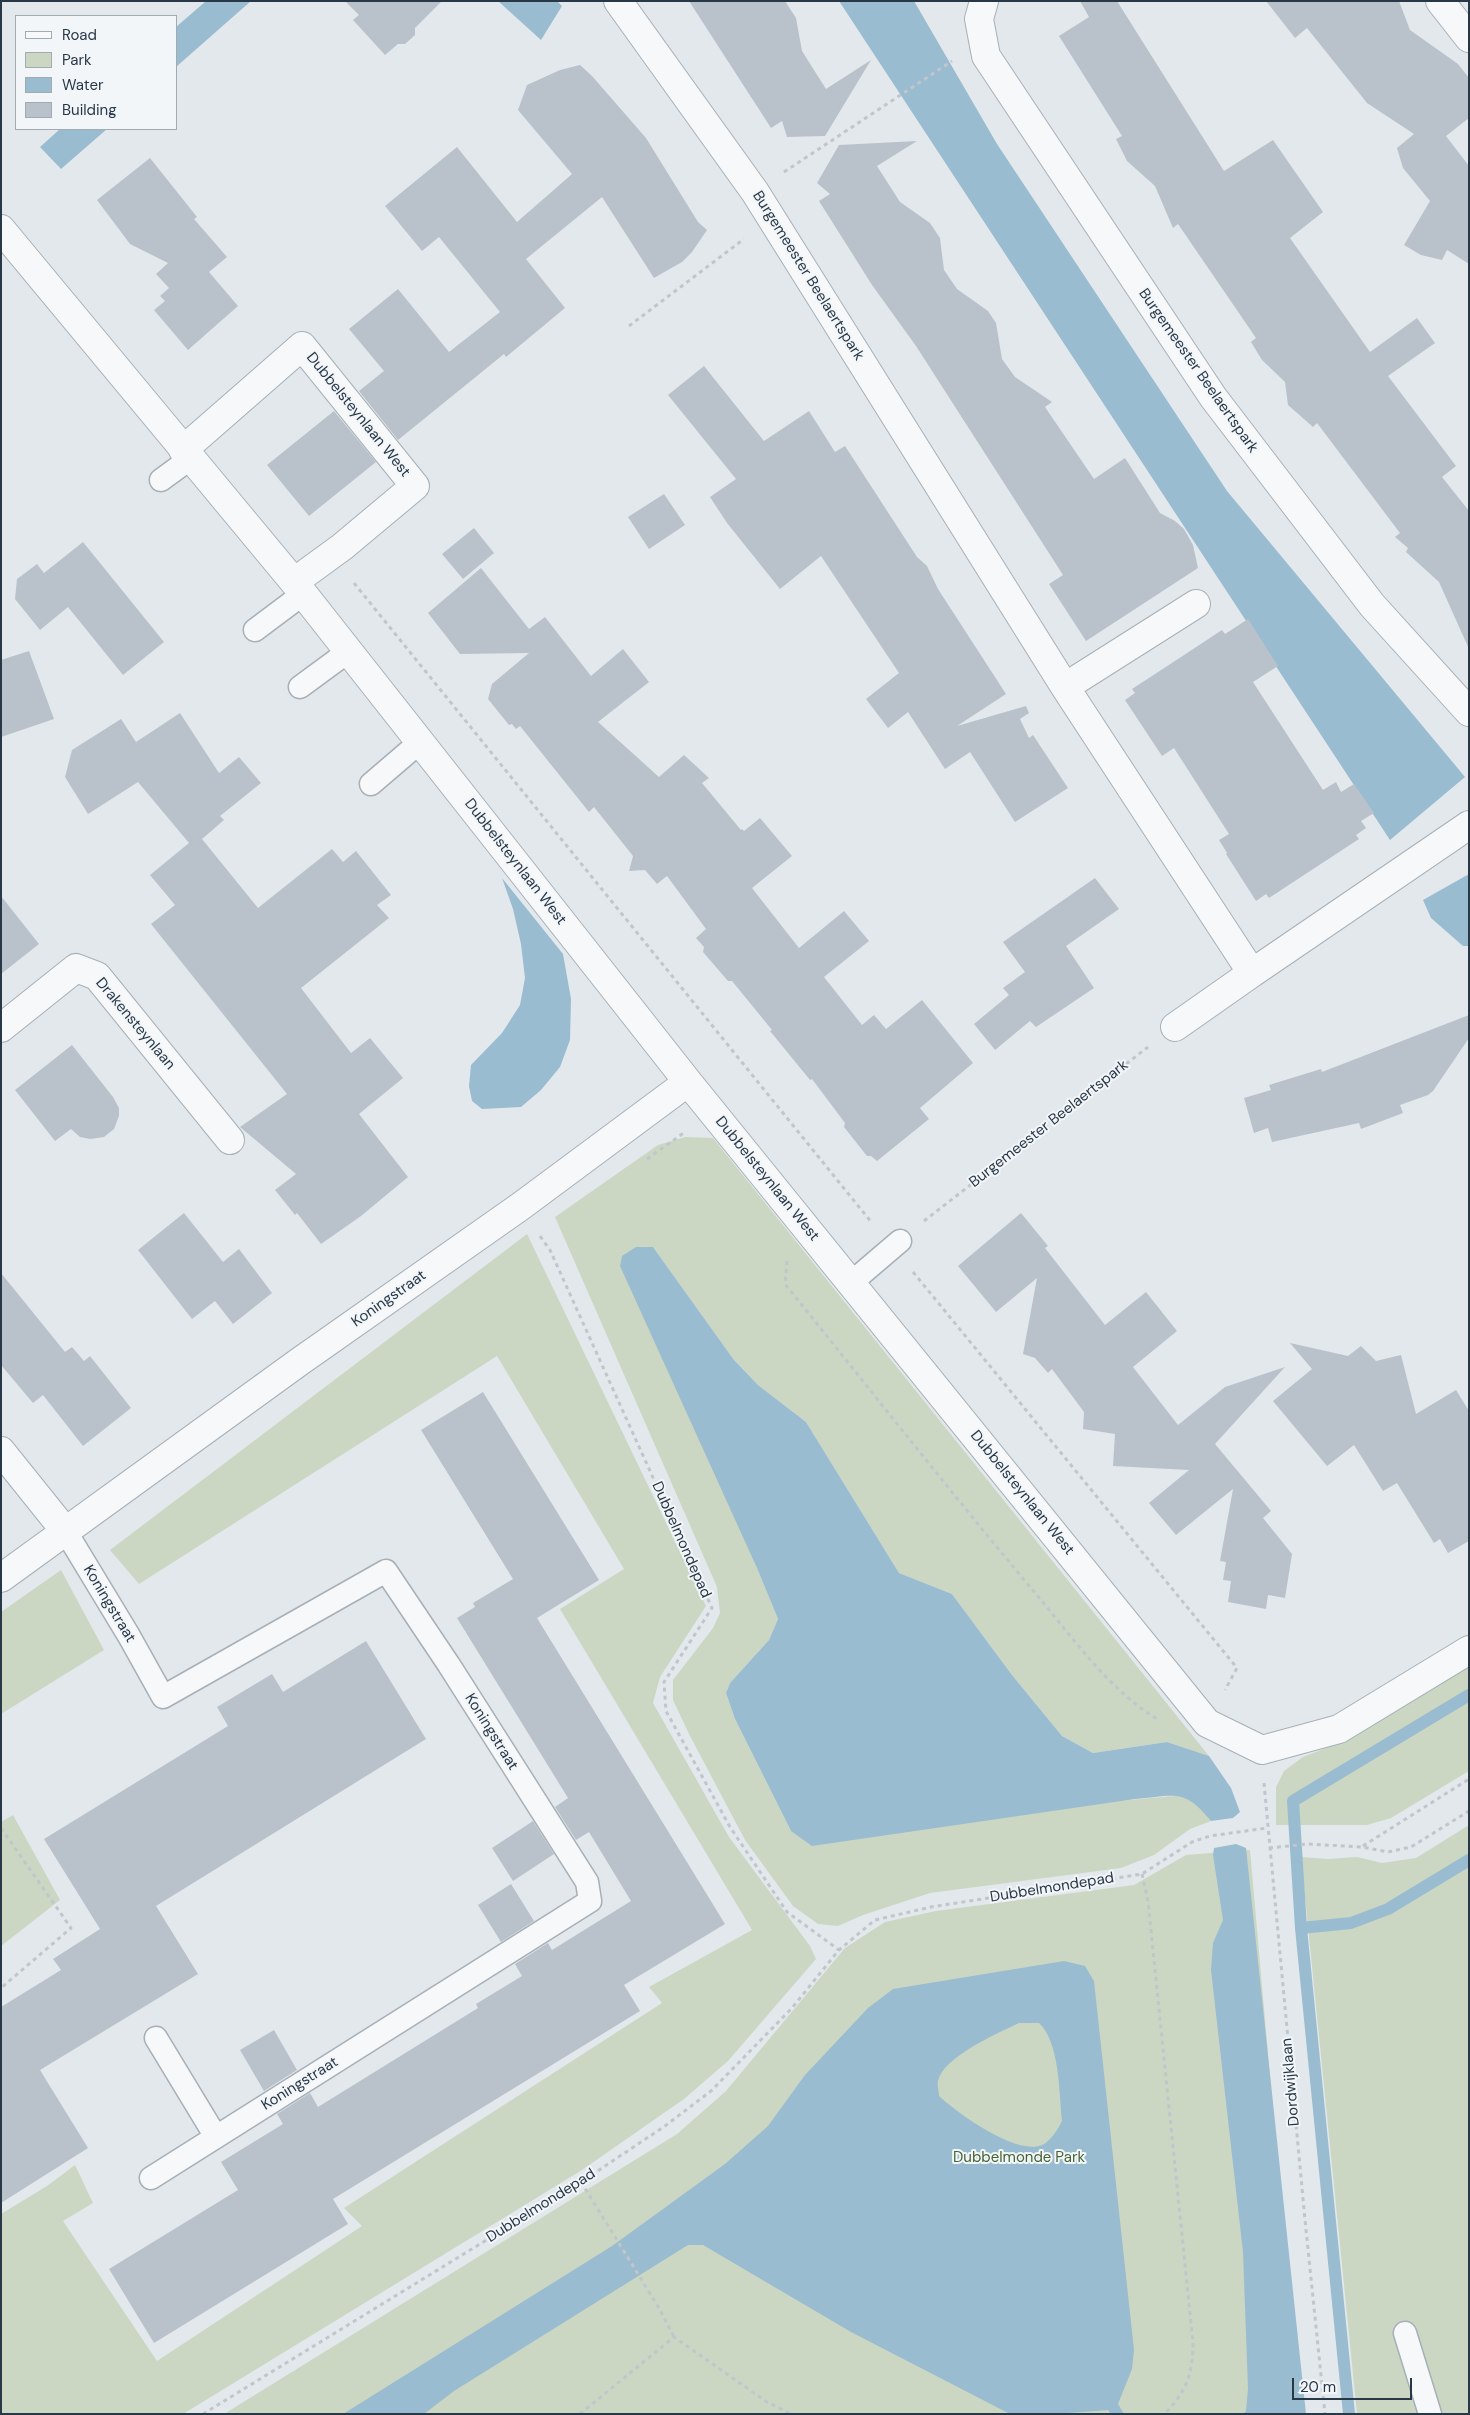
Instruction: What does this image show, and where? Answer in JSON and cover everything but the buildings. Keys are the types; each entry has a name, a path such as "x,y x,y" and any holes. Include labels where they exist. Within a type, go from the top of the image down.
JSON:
{"street":[{"name":"Burgemeester Beelaertspark","path":"618,1 755,192 1065,686 1252,973"},
{"name":"Burgemeester Beelaertspark","path":"984,1 979,18 986,56 1213,397 1372,605 1469,712"},
{"path":"1440,1 1469,38"},
{"name":"Dubbelsteynlaan West","path":"1,229 81,338 187,454 349,651 410,750 688,1082 1208,1723 1262,1750"},
{"name":"Dubbelsteynlaan West","path":"187,454 302,346 415,486 342,547 299,588"},
{"path":"1065,686 1196,604"},
{"path":"1175,1027 1469,825"},
{"name":"Drakensteynlaan","path":"1,1028 76,968 98,976 230,1140"},
{"name":"Koningstraat","path":"1,1578 299,1362 521,1206 688,1082"},
{"path":"1,1451 66,1532"},
{"path":"1262,1750 1340,1729 1469,1650"}],"lane":[{"path":"161,480 187,454"},
{"path":"255,630 277,615 299,588"},
{"path":"300,687 349,651"},
{"path":"371,784 410,750"},
{"path":"852,1282 896,1244"},
{"name":"Koningstraat","path":"66,1532 129,1636 163,1697 386,1571 449,1664 587,1882 590,1902 151,2178"},
{"path":"156,2038 216,2137"},
{"path":"1405,2333 1430,2414"}],"path":[{"path":"755,192 958,57"},
{"path":"629,326 772,219"},
{"path":"348,576 896,1244 1236,1668 1208,1723"},
{"name":"Burgemeester Beelaertspark","path":"896,1244 1175,1027"},
{"path":"640,1164 687,1131"},
{"name":"Dubbelmondepad","path":"521,1206 550,1250 712,1608 664,1682 666,1711 730,1827 787,1912 839,1950"},
{"path":"540,1236 548,1230"},
{"path":"787,1259 786,1284 804,1308 1101,1671 1136,1707 1160,1722"},
{"name":"Dordwijklaan","path":"1262,1750 1267,1828 1325,2414"},
{"path":"1362,1847 1469,1779"},
{"path":"1269,1848 1308,1844 1362,1847 1388,1852 1411,1846 1469,1811"},
{"path":"1,1828 71,1928 1,1988"},
{"name":"Dubbelmondepad","path":"203,2414 581,2182 666,2126 711,2092 792,2008 839,1950 875,1920 901,1913 1142,1874 1184,1846 1210,1836 1267,1828"},
{"path":"1142,1874 1148,1901 1193,2343 1193,2366 1180,2399 1164,2414"},
{"path":"581,2182 659,2308 674,2337 767,2402 791,2414"},
{"path":"580,2414 674,2337"}],"green space":[{"path":"685,1137 713,1138 1209,1756 1167,1742 1093,1753 1062,1736 1012,1675 952,1594 899,1573 806,1422 758,1385 734,1360 653,1247 757,1568 778,1619 769,1640 730,1683 726,1693 735,1719 791,1831 1184,1795 1199,1805 1211,1821 1190,1829 1154,1855 1121,1868 930,1893 863,1915 838,1926 818,1924 793,1906 745,1840 673,1700 673,1680 713,1628 720,1613 717,1587 555,1217 658,1145"},
{"path":"527,1234 706,1606 660,1677 653,1703 729,1837 810,1946 816,1959 728,2061 684,2099 582,2170 183,2414 1,2414 1,2214 47,2186 75,2165 93,2203 63,2221 157,2361 362,2226 344,2208 662,2003 649,1987 752,1930 560,1609 624,1569 497,1356 139,1584 110,1550"},
{"path":"61,1570 104,1650 1,1714 1,1612"},
{"path":"1469,1666 1469,1771 1391,1818 1367,1825 1276,1825 1276,1787 1284,1771 1303,1757 1347,1740"},
{"path":"13,1815 60,1900 1,1946 1,1822"},
{"path":"1469,1825 1469,2414 1357,2414 1301,1857 1328,1859 1357,1857 1382,1863 1416,1858"},
{"name":"Dubbelmonde Park","path":"1250,1850 1300,2414 224,2414 677,2134 726,2091 845,1948 885,1922 936,1911 1134,1885 1186,1855"}],"water":[{"path":"206,1 251,1 178,65 178,25"},
{"path":"498,1 557,1 562,6 541,40"},
{"path":"839,1 914,1 997,144 1227,491 1465,777 1390,840"},
{"path":"59,130 106,130 61,169 40,147"},
{"path":"1469,874 1469,946 1463,946 1431,918 1423,900"},
{"path":"502,878 563,954 571,999 570,1040 560,1067 541,1090 521,1107 482,1109 472,1101 469,1086 471,1065 502,1033 520,1005 525,978 521,944 513,909"},
{"path":"636,1247 653,1247 734,1360 758,1385 806,1422 899,1573 952,1594 1012,1675 1062,1736 1093,1753 1167,1742 1209,1756 1231,1788 1240,1812 1233,1818 1211,1821 1202,1810 1185,1798 1169,1796 1135,1799 812,1846 791,1831 735,1719 726,1693 730,1683 769,1640 778,1619 757,1568 620,1266 622,1256"},
{"path":"1236,1844 1246,1848 1306,2414 1243,2414 1246,2411 1248,2389 1243,2252 1211,1970 1213,1943 1223,1920 1213,1855 1214,1848"},
{"path":"1064,1961 1085,1966 1094,1981 1134,2350 1132,2369 1118,2404 1124,2414 1111,2414 1108,2410 1056,2414 1010,2414 851,2332 703,2245 688,2245 454,2391 424,2414 343,2414 612,2246 725,2164 768,2126 805,2075 868,2008 893,1989","holes":["1019,2023 1039,2023 1046,2032 1055,2055 1062,2121 1048,2141 1042,2145 1031,2147 1003,2139 973,2122 939,2096 938,2083 942,2072 950,2063 972,2047"]}],"waterway":[{"path":"1349,2414 1301,1928 1293,1801 1469,1695"},
{"path":"1301,1928 1351,1923 1388,1909 1469,1860"}]}
